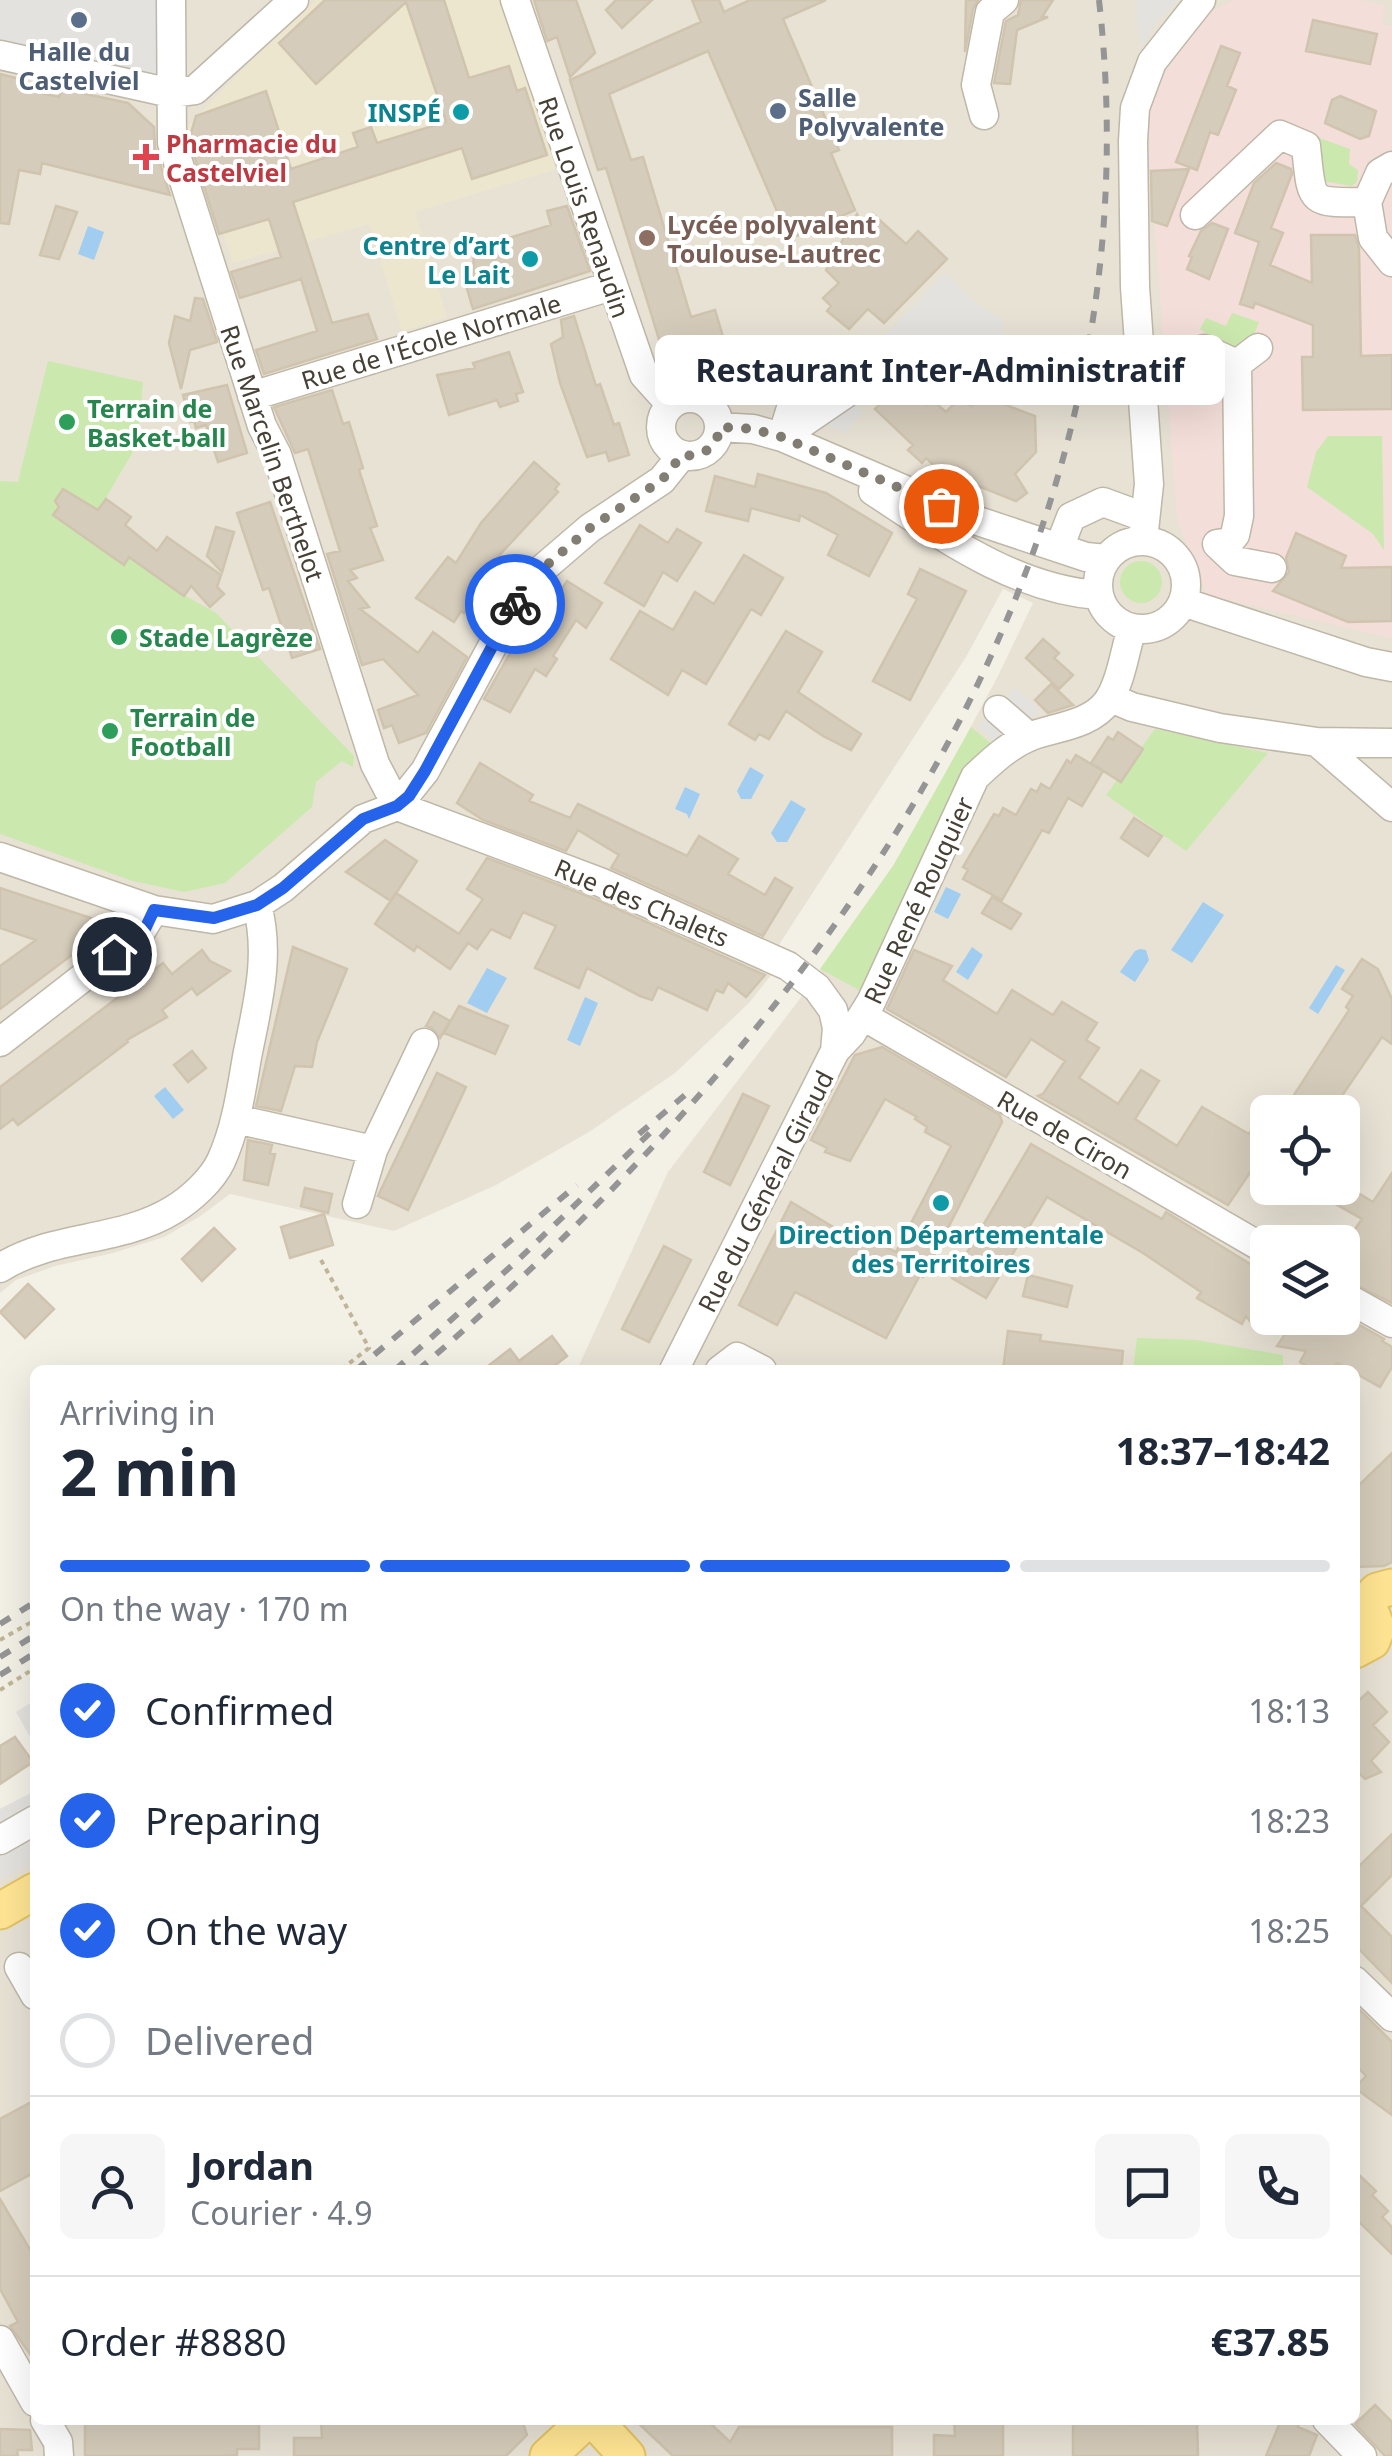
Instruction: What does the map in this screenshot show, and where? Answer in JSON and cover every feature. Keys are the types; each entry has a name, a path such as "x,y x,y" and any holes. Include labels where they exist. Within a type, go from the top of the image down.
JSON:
{"main road":[{"path":"1360,1606 1377,1592 1392,1587"},
{"path":"1360,1610 1375,1621 1373,1641"},
{"path":"0,1911 30,1894"},
{"path":"574,2433 626,2456"}],"street":[{"name":"Rue Marcelin Berthelot","path":"171,0 172,142 375,764 397,806"},
{"path":"0,55 171,93 194,90 294,0"},
{"name":"Rue Louis Renaudin","path":"515,0 644,375 671,405"},
{"path":"984,114 976,85 990,12 1004,0"},
{"path":"1059,548 1070,517 1103,502 1144,529 1178,560 1186,587 1183,602 1168,620 1156,626 1132,628 1110,616 1098,594 1097,582 1106,559 1144,529 1149,484 1136,287 1132,141 1136,108 1152,62 1201,0"},
{"path":"1195,214 1280,135 1306,146 1311,189 1316,199 1324,203 1368,202"},
{"path":"1392,166 1380,173 1368,202 1373,238 1392,262"},
{"name":"Rue de l'École Normale","path":"252,396 611,286"},
{"path":"1178,560 1194,549 1229,542 1235,535 1239,516 1247,356 1204,350"},
{"path":"793,442 796,392 824,371 836,353 868,364"},
{"path":"793,442 845,394"},
{"path":"688,398 706,403 720,427 708,450 700,455 682,455 674,452 663,438 661,420 671,405 688,398"},
{"path":"720,427 753,429 793,442 975,520 1086,558 1106,559"},
{"path":"793,442 960,547 1040,585 1098,594"},
{"path":"0,857 154,910 214,918 257,905 283,888 363,819 397,806 409,796 527,582 590,528 662,480 682,455"},
{"path":"1217,544 1235,561 1272,568"},
{"path":"1183,602 1392,667"},
{"path":"1132,628 1111,698 1132,707 1220,728 1316,742 1392,743"},
{"name":"Rue René Rouquier","path":"863,1016 975,778 998,755 1028,737 1083,720 1101,710 1111,698"},
{"path":"998,710 1028,737"},
{"path":"1316,742 1392,808"},
{"name":"Rue des Chalets","path":"397,806 600,882 788,966 817,988 832,1010 837,1028 835,1051"},
{"path":"0,1268 42,1248 114,1234 174,1210 202,1187 220,1164 236,1119 263,970 264,931 257,905"},
{"path":"0,1042 140,933 154,910"},
{"name":"Rue du Général Giraud","path":"678,1365 835,1051 863,1016"},
{"name":"Rue de Ciron","path":"863,1016 1250,1241"},
{"path":"357,1204 374,1150 424,1042"},
{"path":"236,1119 374,1150"},
{"path":"1360,1304 1392,1323"},
{"path":"727,1365 737,1357 752,1365"},
{"path":"0,1840 30,1823"},
{"path":"19,1967 30,1986"},
{"path":"1360,1985 1392,2017"},
{"path":"0,2340 30,2393"},
{"path":"48,2425 58,2442 59,2456"},
{"path":"1332,2425 1362,2456"}],"path":[{"path":"320,1260 368,1348 347,1365"},
{"path":"0,1640 30,1623"},
{"path":"0,1690 30,1671"}],"shaded area":[{"path":"0,0 1392,0 1392,2456 0,2456 0,1809 30,1794 30,2425 1360,2425 1360,1365 579,1365 668,1172 802,996 893,866 998,676 1033,603 1003,589 966,657 780,943 773,973 749,1003 675,1073 589,1132 496,1185 394,1231 230,1194 164,1237 16,1280 0,1293"},
{"name":"Halle du Castelviel","path":"0,0 158,0 157,74 0,40"},
{"path":"316,0 503,0 556,169 415,212 447,317 402,331 369,224 233,263 188,126"},
{"path":"1135,0 1178,0 1156,22 1141,48"},
{"path":"1234,0 1361,0 1384,5 1382,25 1392,26 1392,638 1207,595 1177,519 1149,154 1150,113 1159,82 1205,15"},
{"path":"945,273 978,305 1002,320 1001,402 891,361 853,400 864,412 845,433 822,423 823,414 810,398 837,387"},
{"path":"1015,688 1040,710 1027,724 995,742 978,726"},
{"path":"30,1703 30,1737 16,1712"},
{"path":"30,1794 30,1863 0,1880 0,1809"}],"green space":[{"path":"1311,135 1350,149 1349,164 1358,170 1357,182 1352,186 1322,181"},
{"path":"1232,313 1259,322 1252,340 1232,352 1200,329 1206,318 1226,326"},
{"name":"Stade Lagrèze","path":"48,361 143,382 137,445 98,511 129,557 216,613 354,756 353,767 342,761 316,782 312,807 225,883 184,892 133,881 0,834 0,481 18,482"},
{"path":"1328,436 1382,436 1384,550 1373,534 1307,487 1316,452"},
{"path":"1141,561 1156,567 1162,582 1156,597 1141,603 1126,597 1120,582 1126,567"},
{"path":"971,727 993,745 962,773 863,992 820,969 893,866"},
{"path":"1155,729 1268,753 1186,851 1106,795"},
{"path":"1137,1338 1196,1340 1283,1355 1283,1365 1134,1365"}],"water":[{"path":"88,226 104,232 94,260 78,254"},
{"path":"750,767 764,775 751,799 741,799 737,791"},
{"path":"685,787 700,794 689,819 675,809"},
{"path":"791,800 806,809 787,842 777,842 771,833"},
{"path":"946,887 961,894 948,919 934,912"},
{"path":"1203,902 1224,915 1192,963 1171,950"},
{"path":"972,947 983,955 968,980 956,972"},
{"path":"1140,949 1146,950 1149,960 1135,982 1120,972"},
{"path":"1336,965 1345,970 1318,1014 1309,1008"},
{"path":"487,968 507,978 487,1013 467,1003"},
{"path":"585,997 598,1003 580,1046 567,1040"},
{"path":"165,1087 184,1110 173,1119 154,1096"}],"building":[{"path":"325,0 444,0 469,78 509,66 517,91 525,88 547,155 472,179 462,148 293,202 332,323 368,314 377,339 264,374 256,350 317,331 301,279 240,298 231,272 281,257 269,219 219,234 189,140 196,116 266,91 291,169 358,147 353,133 371,127 377,143 446,122 406,2 316,84 279,43"},
{"path":"534,0 576,0 595,53 570,77 557,37 547,41"},
{"path":"616,0 652,0 622,28 606,10"},
{"path":"692,0 719,0 724,12 750,0 826,0 783,19 839,150 831,153 855,210 789,239 708,51 609,94 631,160 643,157 691,317 715,310 730,360 682,374 678,362 667,365 606,168 598,170 570,80 701,22"},
{"path":"966,0 978,0 965,52"},
{"path":"1021,0 1053,0 1042,17 1048,17 1017,30 1010,84 994,83 1006,21 1018,15"},
{"path":"1313,20 1377,34 1370,64 1306,51"},
{"path":"1221,46 1240,53 1227,86 1236,90 1218,135 1210,132 1197,170 1176,162"},
{"path":"0,74 20,79 18,88 59,97 62,89 128,103 154,127 155,148 170,195 42,163 40,174 19,170 9,224 0,223"},
{"path":"1340,96 1376,111 1369,136 1360,139 1325,123 1332,100"},
{"path":"1276,163 1291,169 1292,174 1271,228 1283,233 1270,265 1312,283 1311,235 1355,235 1359,248 1361,356 1392,355 1392,409 1303,410 1302,357 1313,357 1313,325 1255,303 1253,308 1240,304 1259,242 1235,233 1254,183"},
{"path":"1189,169 1167,226 1152,221 1151,171"},
{"path":"56,206 77,212 59,259 40,255"},
{"name":"Centre d’art Le Lait","path":"567,206 590,271 473,309 465,282 473,280 474,249 551,225 547,211"},
{"path":"857,214 862,225 873,214 906,244 918,231 947,259 884,323 868,309 849,329 827,311 831,306 823,298 839,283 826,270"},
{"path":"1212,223 1228,229 1209,279 1187,269 1201,231"},
{"path":"195,298 203,299 217,342 190,350 181,389 169,343 175,316 190,321"},
{"path":"574,316 596,386 600,384 614,425 619,423 629,455 609,461 606,452 587,457 560,383 551,344 563,337 561,320"},
{"path":"509,352 523,392 516,394 518,401 500,407 497,400 449,415 437,375 475,368 473,363"},
{"path":"227,385 247,453 218,462 206,425 196,428 194,421 190,422 183,395"},
{"path":"896,387 909,398 913,393 926,405 932,400 946,412 957,401 972,406 982,396 1035,416 1036,452 1015,474 1027,493 1016,501 973,484 960,472 955,477 943,465 939,470 926,458 922,463 908,450 913,445 875,409"},
{"path":"332,390 343,424 349,422 363,468 359,470 377,526 370,528 383,560 350,570 357,578 348,581 369,607 360,609 418,653 433,632 467,657 426,733 399,743 392,725 384,728 378,710 418,695 383,659 362,665 327,554 340,551 308,449 295,453 274,407"},
{"path":"534,462 559,484 555,489 558,492 494,561 499,564 464,613 461,611 454,622 416,598 448,557 456,563 481,523"},
{"path":"758,474 826,493 892,533 869,576 828,555 838,535 800,515 799,521 751,508 748,521 706,511 715,476 755,487"},
{"path":"63,489 98,510 106,499 131,517 125,525 157,551 167,537 221,575 217,587 224,594 210,607 191,586 184,596 129,557 124,565 53,515 59,507 55,501"},
{"path":"270,502 320,649 292,658 269,588 263,590 237,513"},
{"path":"640,525 668,543 677,529 701,543 677,581 663,572 644,606 605,583"},
{"path":"216,527 234,532 222,572 207,556"},
{"path":"1296,533 1346,556 1341,568 1392,567 1392,621 1348,622 1273,591 1289,572 1286,558"},
{"path":"744,555 783,578 761,615 751,609 706,684 682,670 668,695 611,659 640,611 673,630 695,592 714,604"},
{"path":"920,569 966,591 910,700 873,681 917,599 908,594"},
{"path":"567,581 602,603 586,628 576,620 553,656 557,659 546,676 535,669 510,712 484,699 541,599 551,605"},
{"path":"786,631 822,652 798,692 861,734 851,750 786,711 769,739 759,734 755,740 729,724"},
{"path":"1043,639 1059,653 1054,658 1073,675 1059,689 1026,658"},
{"path":"1051,684 1073,705 1048,713 1035,700"},
{"path":"1118,732 1143,749 1121,782 1091,763 1108,737 1113,740"},
{"path":"1076,755 1103,771 1082,806 1068,798 1049,833 1042,830 1002,900 963,879 968,870 963,867 994,814 999,816 1003,808 1016,815 1031,789 1037,792 1041,784 1050,789 1067,760 1071,763"},
{"path":"480,763 533,795 529,801 570,818 578,804 687,856 699,836 738,859 728,874 765,895 775,878 792,888 763,936 611,868 619,855 578,830 566,851 483,820 457,803"},
{"path":"1134,818 1162,836 1148,856 1121,838"},
{"path":"385,840 417,861 391,901 346,872"},
{"path":"487,858 593,898 765,975 746,997 728,983 723,993 716,990 707,1010 658,987 652,1000 640,996 587,968 579,988 535,968 556,926 523,912 510,938 491,929 477,949 468,943 450,969 417,946 414,951 375,924 396,893 459,934 483,899 467,889"},
{"path":"0,888 94,919 100,927 97,936 0,1009 0,966 36,940 0,928"},
{"path":"992,897 1021,914 1011,929 982,913"},
{"path":"293,947 347,969 317,1042 312,1067 295,1066 281,1111 256,1106"},
{"path":"202,950 210,961 230,971 197,995 192,988 162,1010 167,1017 127,1040 18,1125 13,1119 0,1129 0,1087 163,963 172,974"},
{"path":"914,950 952,966 943,980 997,1014 1012,990 1053,1015 1062,1002 1097,1023 1086,1040 1099,1048 1079,1078 1118,1104 1141,1070 1159,1081 1135,1119 1177,1146 1202,1107 1250,1132 1250,1173 1228,1205 1038,1096 1065,1061 1031,1039 1006,1077 887,1009"},
{"path":"1362,959 1378,969 1392,999 1392,1044 1382,1037 1343,1095 1294,1095 1349,1010 1346,1007 1353,996 1342,989"},
{"path":"459,1006 508,1026 495,1054 444,1033"},
{"path":"434,1012 450,1021 440,1038 426,1026"},
{"path":"882,1047 1000,1115 1002,1122 923,1277 920,1275 886,1338 795,1292 777,1325 739,1305 791,1202 835,1228 856,1237 858,1233 896,1252 951,1146 925,1132 927,1127 917,1117 885,1099 850,1161 825,1152 827,1148 811,1140 855,1055"},
{"path":"192,1051 206,1068 188,1082 174,1065"},
{"path":"437,1073 466,1087 408,1210 378,1196"},
{"path":"743,1094 769,1106 730,1185 704,1172"},
{"path":"248,1140 272,1145 270,1153 275,1154 268,1185 244,1180"},
{"path":"1031,1144 1162,1219 1166,1212 1250,1264 1250,1321 1246,1316 1242,1324 1197,1298 1201,1292 1047,1197 986,1298 952,1278"},
{"path":"1392,1173 1392,1303 1360,1287 1358,1225 1362,1219 1337,1205 1360,1205 1360,1194 1373,1202"},
{"path":"305,1188 332,1194 328,1213 301,1206"},
{"path":"324,1214 333,1245 290,1258 281,1227"},
{"path":"214,1228 235,1249 202,1281 182,1259"},
{"path":"664,1246 691,1260 649,1342 622,1329"},
{"path":"1028,1275 1072,1286 1067,1307 1023,1296"},
{"path":"28,1284 54,1309 25,1338 0,1312"},
{"path":"1360,1325 1392,1347 1392,1367 1380,1387 1360,1376 1360,1365 1305,1365 1300,1362 1306,1351 1277,1346 1284,1335 1360,1335"},
{"path":"1008,1331 1041,1335 1040,1341 1123,1351 1122,1365 1004,1365"},
{"path":"552,1336 567,1356 555,1365 489,1365 510,1349 519,1361"},
{"path":"1392,1453 1392,1562 1384,1566 1360,1567 1360,1484"},
{"path":"1368,1692 1387,1712 1373,1725 1389,1742 1371,1761 1381,1772 1365,1779 1360,1774 1360,1699"},
{"path":"15,1737 30,1764 0,1784 0,1746"},
{"path":"1392,1834 1392,1875 1361,1906 1392,1937 1392,1983 1360,1950 1360,1865"},
{"path":"1360,2010 1392,2042 1392,2115 1360,2092 1360,2083 1366,2076 1360,2069"},
{"path":"30,2103 30,2175 0,2191 0,2119"},
{"path":"1360,2176 1376,2191 1372,2195 1388,2211 1382,2217 1392,2227 1392,2254 1360,2223"},
{"path":"0,2199 30,2250 30,2354 10,2326 18,2322 0,2289"},
{"path":"1375,2405 1392,2422 1392,2456 1385,2456 1356,2425 1360,2425 1360,2419"},
{"path":"85,2425 259,2425 259,2449 237,2449 237,2455 85,2456"},
{"path":"321,2425 524,2425 527,2435 506,2456 294,2456 294,2438 322,2438"},
{"path":"640,2425 712,2425 730,2442 739,2427 892,2427 892,2456 673,2456"},
{"path":"954,2425 1003,2425 1003,2456 934,2456 934,2435 955,2436"},
{"path":"1073,2425 1197,2425 1198,2456 1073,2456"},
{"path":"1279,2425 1299,2425 1317,2435 1309,2456 1266,2456"},
{"path":"0,2429 30,2430 32,2450 17,2450 18,2456 0,2456"}],"railway":[{"path":"423,1365 567,1234 706,1088 830,932 936,766 1019,589 1077,403 1105,206 1099,0"},
{"path":"639,1134 692,1089"},
{"path":"401,1365 518,1260 654,1129"},
{"path":"362,1365 577,1185"},
{"path":"0,1624 30,1605"},
{"path":"0,1657 30,1638"},
{"path":"0,1675 30,1656"}],"way so far":[{"path":"515,604 527,582 590,528 662,480 682,455 700,455 708,450 720,427 753,429 782,437 941,506"}],"place":[{"name":"Halle du Castelviel","path":"79,20"},
{"name":"Salle Polyvalente","path":"778,111"},
{"name":"INSPÉ","path":"461,112"},
{"name":"Pharmacie du Castelviel","path":"146,157"},
{"name":"Lycée polyvalent Toulouse-Lautrec","path":"647,238"},
{"name":"Centre d’art Le Lait","path":"530,259"},
{"name":"Terrain de Basket-ball","path":"67,422"},
{"name":"Restaurant Inter-Administratif","path":"941,506"},
{"name":"Stade Lagrèze","path":"119,637"},
{"name":"Terrain de Football","path":"110,731"},
{"name":"Direction Départementale des Territoires","path":"941,1203"}],"route":[{"path":"114,954 145,929 154,910 214,918 257,905 283,888 363,819 397,806 409,796 515,604"}]}
